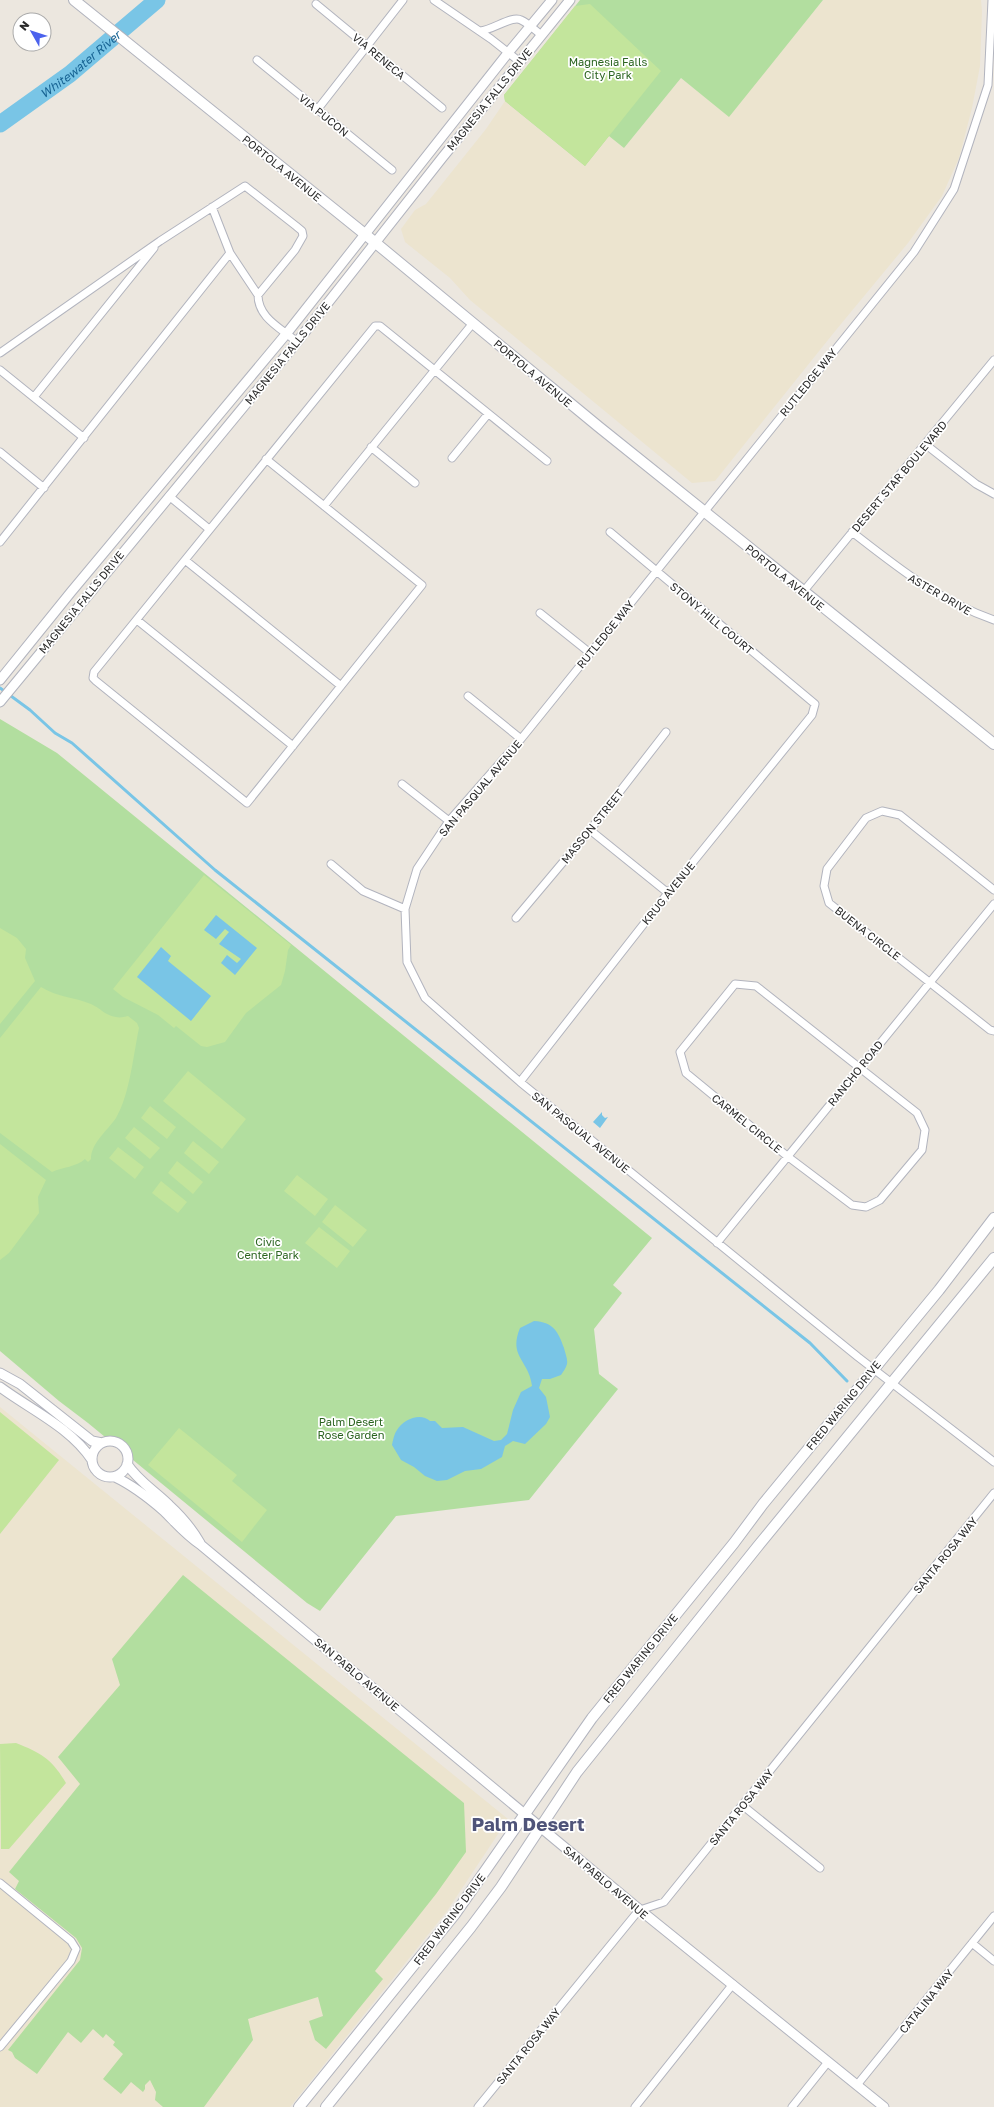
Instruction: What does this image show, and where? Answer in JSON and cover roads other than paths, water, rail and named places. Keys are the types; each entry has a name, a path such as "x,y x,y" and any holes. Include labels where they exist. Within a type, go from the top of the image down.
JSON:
{"main road":[{"name":"PORTOLA AVENUE","path":"74,0 376,243 803,592 994,744"},
{"name":"FRED WARING DRIVE","path":"299,2107 455,1914 523,1814 592,1718 873,1368 939,1290 994,1218"},
{"name":"FRED WARING DRIVE","path":"326,2107 472,1927 577,1772 758,1546 994,1258"}],"street":[{"path":"317,110 403,0"},
{"path":"434,0 480,31 520,62"},
{"name":"MAGNESIA FALLS DRIVE","path":"0,680 105,551 287,333 366,235 508,53 552,0"},
{"name":"MAGNESIA FALLS DRIVE","path":"0,702 297,342 570,0"},
{"name":"RUTLEDGE WAY","path":"533,722 914,252 954,188 988,85 992,0"},
{"name":"VIA RENECA","path":"316,4 442,108"},
{"path":"480,31 490,30 511,18 521,19 541,35"},
{"name":"VIA PUCON","path":"257,60 392,170"},
{"path":"0,353 160,241 245,186 302,231 304,236 302,242 258,295"},
{"path":"212,207 230,253 258,295 258,306 262,313 297,342"},
{"path":"34,397 160,241"},
{"path":"1,537 44,488 230,253"},
{"path":"324,506 473,323"},
{"path":"266,459 422,585 247,803 93,678 94,672 209,529 266,459 375,326 380,326 546,461"},
{"name":"DESERT STAR BOULEVARD","path":"803,592 994,360"},
{"path":"0,370 84,438"},
{"path":"452,458 488,414"},
{"path":"925,444 976,484 994,494"},
{"path":"371,447 415,483"},
{"path":"0,452 44,488"},
{"path":"169,496 209,529"},
{"name":"STONY HILL COURT","path":"610,532 815,704"},
{"name":"ASTER DRIVE","path":"852,532 912,579 974,614 994,620"},
{"path":"185,560 342,686"},
{"path":"540,613 590,653"},
{"path":"137,620 293,746"},
{"path":"468,696 520,739"},
{"name":"KRUG AVENUE","path":"520,1082 668,893 812,715 815,704"},
{"name":"SAN PASQUAL AVENUE","path":"533,722 449,821 417,869 405,909 407,962 424,998 520,1082 717,1243 873,1368 994,1462"},
{"name":"MASSON STREET","path":"516,918 590,830 666,732"},
{"path":"402,784 449,821"},
{"name":"BUENA CIRCLE","path":"994,890 900,814 882,811 866,818 827,869 824,886 829,903 990,1030 994,1031"},
{"path":"590,830 668,893"},
{"path":"331,864 363,891 405,909"},
{"name":"RANCHO ROAD","path":"717,1243 859,1067 994,904"},
{"name":"CARMEL CIRCLE","path":"735,984 756,986 859,1067 917,1113 925,1130 922,1150 880,1200 866,1207 852,1204 787,1156 686,1073 680,1052 735,984"},
{"path":"0,1373 20,1384 92,1441 102,1443"},
{"path":"0,1387 64,1430 85,1449 92,1460 95,1469 104,1477 115,1477 121,1474 127,1464 127,1453 120,1444 108,1441 102,1443 94,1451 92,1460"},
{"name":"SAN PABLO AVENUE","path":"127,1464 133,1473 170,1505 194,1533 201,1544"},
{"name":"SAN PABLO AVENUE","path":"115,1477 125,1482 163,1511 190,1537 201,1544 523,1814 884,2107"},
{"name":"SANTA ROSA WAY","path":"478,2107 640,1910 664,1902 994,1493"},
{"path":"742,1805 820,1868"},
{"path":"0,1883 71,1941 76,1949 71,1961 0,2047"},
{"name":"CATALINA WAY","path":"857,2085 994,1916"},
{"path":"972,1943 994,1961"},
{"path":"635,2107 733,1984"},
{"path":"792,2107 828,2062"}],"water":[{"path":"216,915 257,948 235,975 221,963 227,955 237,963 241,959 219,944 229,932 225,929 216,939 204,930"},
{"path":"161,947 171,956 168,961 211,996 191,1021 137,977"},
{"path":"602,1112 602,1115 605,1118 608,1117 600,1128 593,1122"},
{"path":"534,1321 546,1323 554,1328 562,1342 567,1360 567,1365 561,1375 550,1379 542,1379 539,1388 546,1397 550,1417 546,1424 525,1444 513,1441 505,1446 502,1457 481,1469 465,1471 447,1480 437,1481 425,1476 414,1467 401,1460 392,1445 394,1437 400,1426 412,1418 422,1417 430,1421 435,1421 442,1428 463,1427 494,1441 501,1440 507,1434 513,1410 521,1392 532,1386 530,1377 520,1358 516,1346 520,1328"}],"waterway":[{"name":"Whitewater River","path":"0,124 70,74 157,0"},
{"path":"0,688 30,710 55,733 72,743 215,870 810,1343 847,1381"}],"district":[{"name":"Palm Desert","path":"528,1823"}],"park label":[{"name":"Magnesia Falls City Park","path":"608,67"},
{"name":"Civic Center Park","path":"268,1247"},
{"name":"Palm Desert Rose Garden","path":"351,1427"}]}
